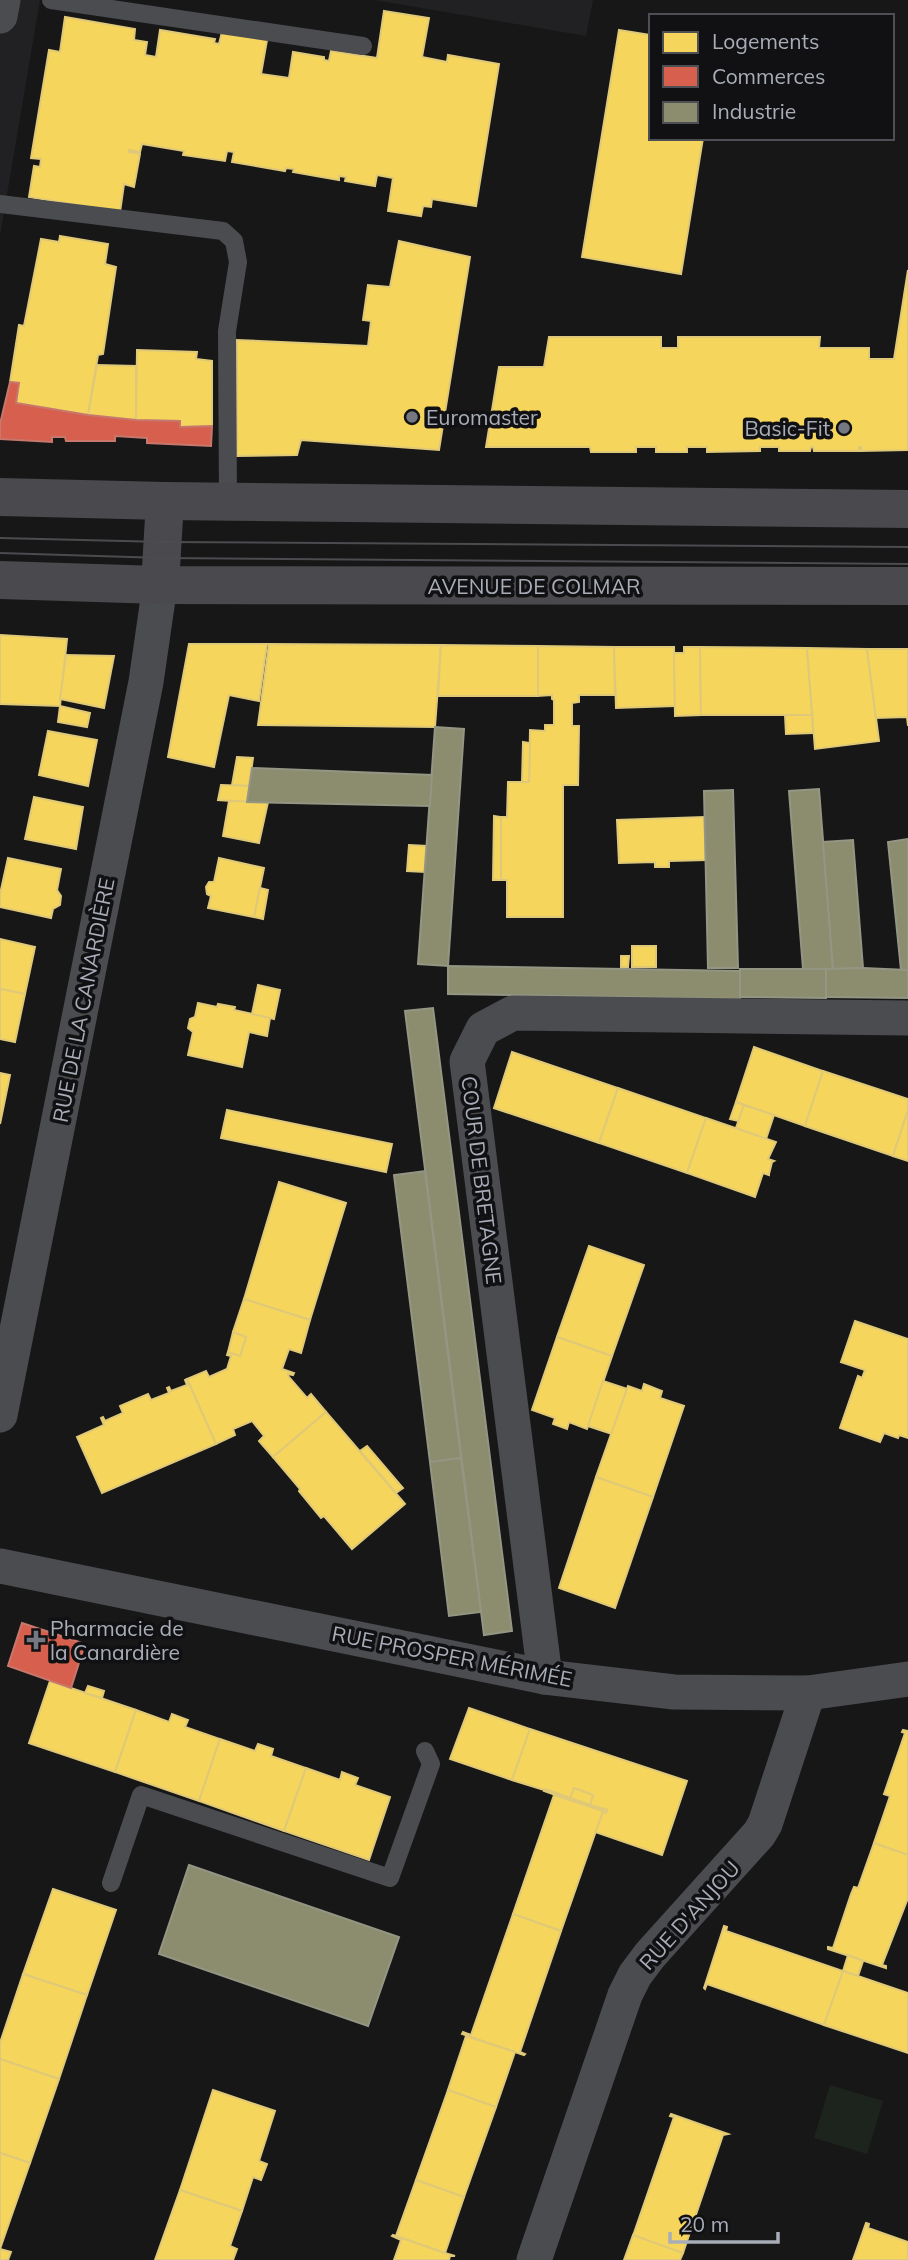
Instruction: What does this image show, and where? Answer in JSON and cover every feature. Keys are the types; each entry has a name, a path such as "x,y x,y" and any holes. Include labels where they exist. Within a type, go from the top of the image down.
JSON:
{"main road":[{"path":"0,497 908,509"},
{"path":"160,585 165,501"},
{"name":"AVENUE DE COLMAR","path":"0,580 160,585 908,586"}],"street":[{"path":"0,16 3,0"},
{"name":"RUE DE LA CANARDIÈRE","path":"0,1415 150,663 160,585"},
{"name":"COUR DE BRETAGNE","path":"545,1677 467,1061 483,1029 513,1013 908,1018"},
{"name":"RUE PROSPER MÉRIMÉE","path":"0,1566 545,1677 674,1692 808,1693 908,1679"},
{"name":"RUE D'ANJOU","path":"534,2260 625,1995 635,1975 650,1955 759,1834 765,1824 808,1693"}],"lane":[{"path":"51,0 363,46"},
{"path":"0,204 223,231 234,241 238,262 227,331 228,502"},
{"path":"111,1883 141,1796 390,1878 431,1764 425,1751"}],"shaded area":[{"path":"0,0 40,0 0,236"},
{"path":"374,0 593,0 586,36"},
{"path":"830,2085 883,2101 867,2154 814,2138"}],"building: Logements":[{"path":"384,11 429,18 422,57 447,62 448,55 499,64 476,206 432,199 431,207 423,206 421,216 388,211 393,178 377,175 375,186 345,181 346,177 339,176 339,180 293,172 294,169 286,168 285,171 232,162 234,152 227,151 225,161 183,155 184,151 142,144 140,152 129,150 140,154 134,187 124,184 120,212 29,197 34,166 40,167 41,159 31,158 49,50 60,52 65,17 135,29 134,40 147,42 145,55 156,57 160,30 215,39 214,43 219,44 222,32 267,40 261,74 289,78 293,52 324,57 324,60 329,61 331,51 377,58"},
{"path":"619,30 649,35 649,140 703,140 681,274 582,257"},
{"path":"60,236 108,244 105,264 116,267 103,354 98,355 88,415 16,403 19,383 10,382 19,325 24,326 41,239 59,242"},
{"path":"399,241 470,257 439,450 301,440 297,455 237,456 237,340 368,346 371,321 363,320 368,285 390,287"},
{"path":"908,270 908,450 861,451 859,447 859,451 814,451 811,447 810,451 779,451 779,447 760,447 760,451 707,452 707,447 687,447 687,452 656,452 656,447 636,447 636,452 591,452 590,447 486,447 499,367 544,367 549,337 661,337 661,348 678,348 678,337 820,337 819,348 869,348 869,359 894,359"},
{"path":"137,350 197,352 196,359 212,361 212,426 180,427 180,421 136,420"},
{"path":"97,365 136,366 136,420 88,415"},
{"path":"0,635 67,639 60,706 0,704"},
{"path":"189,644 267,644 259,701 229,695 214,767 168,757"},
{"path":"269,644 441,645 435,727 258,725"},
{"path":"441,645 538,646 538,696 438,696"},
{"path":"538,646 614,647 615,695 579,695 579,702 572,703 572,726 579,726 578,785 563,785 563,917 507,917 507,880 501,880 501,817 507,817 508,782 529,782 530,730 545,731 545,725 554,725 552,695 538,696"},
{"path":"614,647 674,647 675,706 616,708"},
{"path":"684,647 700,647 701,715 675,716 674,653 684,653"},
{"path":"700,647 807,648 812,715 701,715"},
{"path":"807,648 867,649 879,741 815,749"},
{"path":"867,649 908,649 908,726 907,717 876,718"},
{"path":"66,655 114,656 104,708 60,699"},
{"path":"60,706 90,713 87,727 58,722"},
{"path":"785,715 812,715 813,733 786,734"},
{"path":"48,731 97,740 88,786 39,775"},
{"path":"523,742 530,743 529,782 522,782"},
{"path":"237,757 253,758 249,786 232,785"},
{"path":"221,785 249,786 247,802 218,800"},
{"path":"34,797 83,807 76,849 25,839"},
{"path":"229,801 268,802 259,843 223,836"},
{"path":"494,816 501,817 501,880 493,880"},
{"path":"704,817 706,860 669,861 669,867 655,867 655,862 619,863 617,820"},
{"path":"409,845 427,846 425,872 407,871"},
{"path":"8,858 61,869 57,890 61,896 60,905 53,909 51,918 0,907"},
{"path":"219,858 264,868 254,917 208,908 211,896 207,894 206,887 209,882 214,882"},
{"path":"260,888 268,890 263,919 254,917"},
{"path":"0,939 35,947 25,994 0,989"},
{"path":"632,946 656,946 656,967 632,967"},
{"path":"621,956 629,956 628,967 621,967"},
{"path":"258,985 280,990 274,1019 252,1014"},
{"path":"0,989 25,994 15,1042 0,1039"},
{"path":"198,1003 235,1007 234,1010 270,1018 267,1036 249,1032 242,1067 188,1055 193,1032 188,1028 190,1019 195,1017"},
{"path":"754,1047 823,1071 805,1126 736,1102"},
{"path":"512,1052 618,1088 599,1143 494,1108"},
{"path":"823,1071 908,1099 908,1110 893,1156 805,1126"},
{"path":"0,1073 10,1075 0,1124"},
{"path":"618,1088 706,1118 687,1173 599,1143"},
{"path":"736,1102 744,1105 739,1121 730,1119"},
{"path":"744,1105 774,1115 766,1139 736,1128"},
{"path":"227,1110 392,1144 386,1172 221,1138"},
{"path":"908,1110 908,1161 893,1156"},
{"path":"706,1118 776,1142 768,1159 774,1161 769,1175 763,1173 755,1197 687,1173"},
{"path":"279,1182 346,1203 310,1320 244,1299"},
{"path":"589,1246 644,1265 612,1356 557,1337"},
{"path":"244,1299 310,1320 301,1353 289,1349 282,1369 294,1373 288,1376 307,1398 311,1394 326,1412 273,1457 259,1441 264,1436 252,1421 233,1429 235,1435 216,1444 187,1379 206,1371 209,1377 227,1369 231,1356 227,1355 228,1352 240,1356 246,1337 233,1332"},
{"path":"855,1321 908,1339 908,1438 884,1433 880,1442 840,1428 858,1376 862,1378 865,1370 841,1362"},
{"path":"233,1332 246,1337 240,1356 228,1352"},
{"path":"557,1337 612,1356 587,1429 569,1422 567,1429 553,1424 555,1418 532,1410"},
{"path":"187,1379 216,1444 102,1493 77,1437 104,1425 101,1418 105,1421 123,1413 120,1406 148,1394 151,1400 169,1393 167,1388 171,1391 187,1385"},
{"path":"603,1381 627,1389 612,1434 588,1426"},
{"path":"644,1384 662,1391 660,1398 684,1406 653,1497 596,1477 628,1386 642,1391"},
{"path":"326,1412 405,1504 352,1549 324,1516 321,1518 273,1457"},
{"path":"367,1446 403,1488 396,1493 360,1451"},
{"path":"596,1477 653,1497 615,1608 559,1588"},
{"path":"50,1681 136,1710 115,1772 29,1743"},
{"path":"88,1686 104,1691 102,1698 85,1693"},
{"path":"469,1708 530,1729 512,1780 450,1759"},
{"path":"136,1710 169,1722 172,1714 188,1720 185,1727 220,1739 199,1801 115,1772"},
{"path":"530,1729 687,1781 662,1855 595,1832 603,1811 606,1813 607,1810 590,1805 593,1795 574,1788 570,1798 512,1780"},
{"path":"903,1730 908,1731 908,1855 874,1843 890,1796 884,1794 905,1733"},
{"path":"220,1739 255,1751 258,1744 273,1749 271,1756 306,1768 284,1831 199,1801"},
{"path":"306,1768 340,1780 342,1772 358,1778 355,1785 390,1797 369,1860 284,1831"},
{"path":"574,1788 593,1795 590,1805 570,1798"},
{"path":"545,1789 607,1810 606,1813 544,1791"},
{"path":"554,1795 603,1811 561,1931 513,1914"},
{"path":"874,1843 908,1855 908,1898 882,1965 886,1968 828,1949 833,1948 851,1894 854,1887 858,1888"},
{"path":"53,1889 116,1910 87,1995 23,1974"},
{"path":"513,1914 561,1931 520,2052 524,2055 462,2034 471,2035"},
{"path":"724,1926 727,1927 726,1931 843,1971 824,2025 707,1984 705,1989"},
{"path":"848,1955 863,1961 858,1976 843,1971"},
{"path":"843,1971 908,1993 908,2053 824,2025"},
{"path":"23,1974 87,1995 59,2079 0,2059 0,2043"},
{"path":"466,2036 515,2052 496,2107 448,2090"},
{"path":"0,2059 59,2079 30,2163 0,2153"},
{"path":"213,2090 275,2111 259,2161 267,2164 261,2180 253,2177 242,2211 180,2190"},
{"path":"448,2090 496,2107 464,2197 416,2180"},
{"path":"671,2114 728,2134 723,2135 683,2253 633,2236 674,2117 670,2116"},
{"path":"0,2153 30,2163 0,2249"},
{"path":"416,2180 464,2197 445,2253 396,2236"},
{"path":"180,2190 242,2211 230,2246 237,2249 233,2260 155,2260"},
{"path":"866,2223 869,2224 868,2228 908,2242 908,2260 853,2260"},
{"path":"393,2235 455,2256 450,2256 449,2260 394,2260 401,2240"},
{"path":"633,2235 683,2253 680,2260 624,2260"},
{"path":"0,2249 11,2252 8,2260 0,2260"}],"building: Commerces":[{"path":"10,382 19,383 16,403 88,415 180,421 180,427 212,426 211,446 147,443 147,438 115,436 115,441 66,441 65,437 52,437 52,442 0,439 0,424"},
{"path":"22,1623 85,1644 71,1688 8,1666"}],"building: Industrie":[{"path":"435,727 464,729 448,966 418,964"},
{"path":"252,768 432,775 430,806 247,802"},
{"path":"819,789 833,969 803,969 789,791"},
{"path":"733,790 738,968 708,968 704,791"},
{"path":"908,839 908,970 901,970 888,842"},
{"path":"853,840 863,968 833,969 823,842"},
{"path":"448,966 740,971 740,999 448,994"},
{"path":"740,969 826,969 826,998 740,997"},
{"path":"826,969 908,970 908,998 826,997"},
{"path":"433,1008 512,1631 484,1635 405,1011"},
{"path":"425,1171 461,1458 430,1462 394,1175"},
{"path":"461,1458 481,1612 449,1616 430,1462"},
{"path":"189,1865 399,1937 368,2026 159,1954"}],"tram line":[{"path":"0,538 164,542 908,547"},
{"path":"0,553 163,558 908,564"}],"place":[{"name":"Euromaster","path":"412,417"},
{"name":"Basic-Fit","path":"844,428"},
{"name":"Pharmacie de la Canardière","path":"36,1640"}]}
